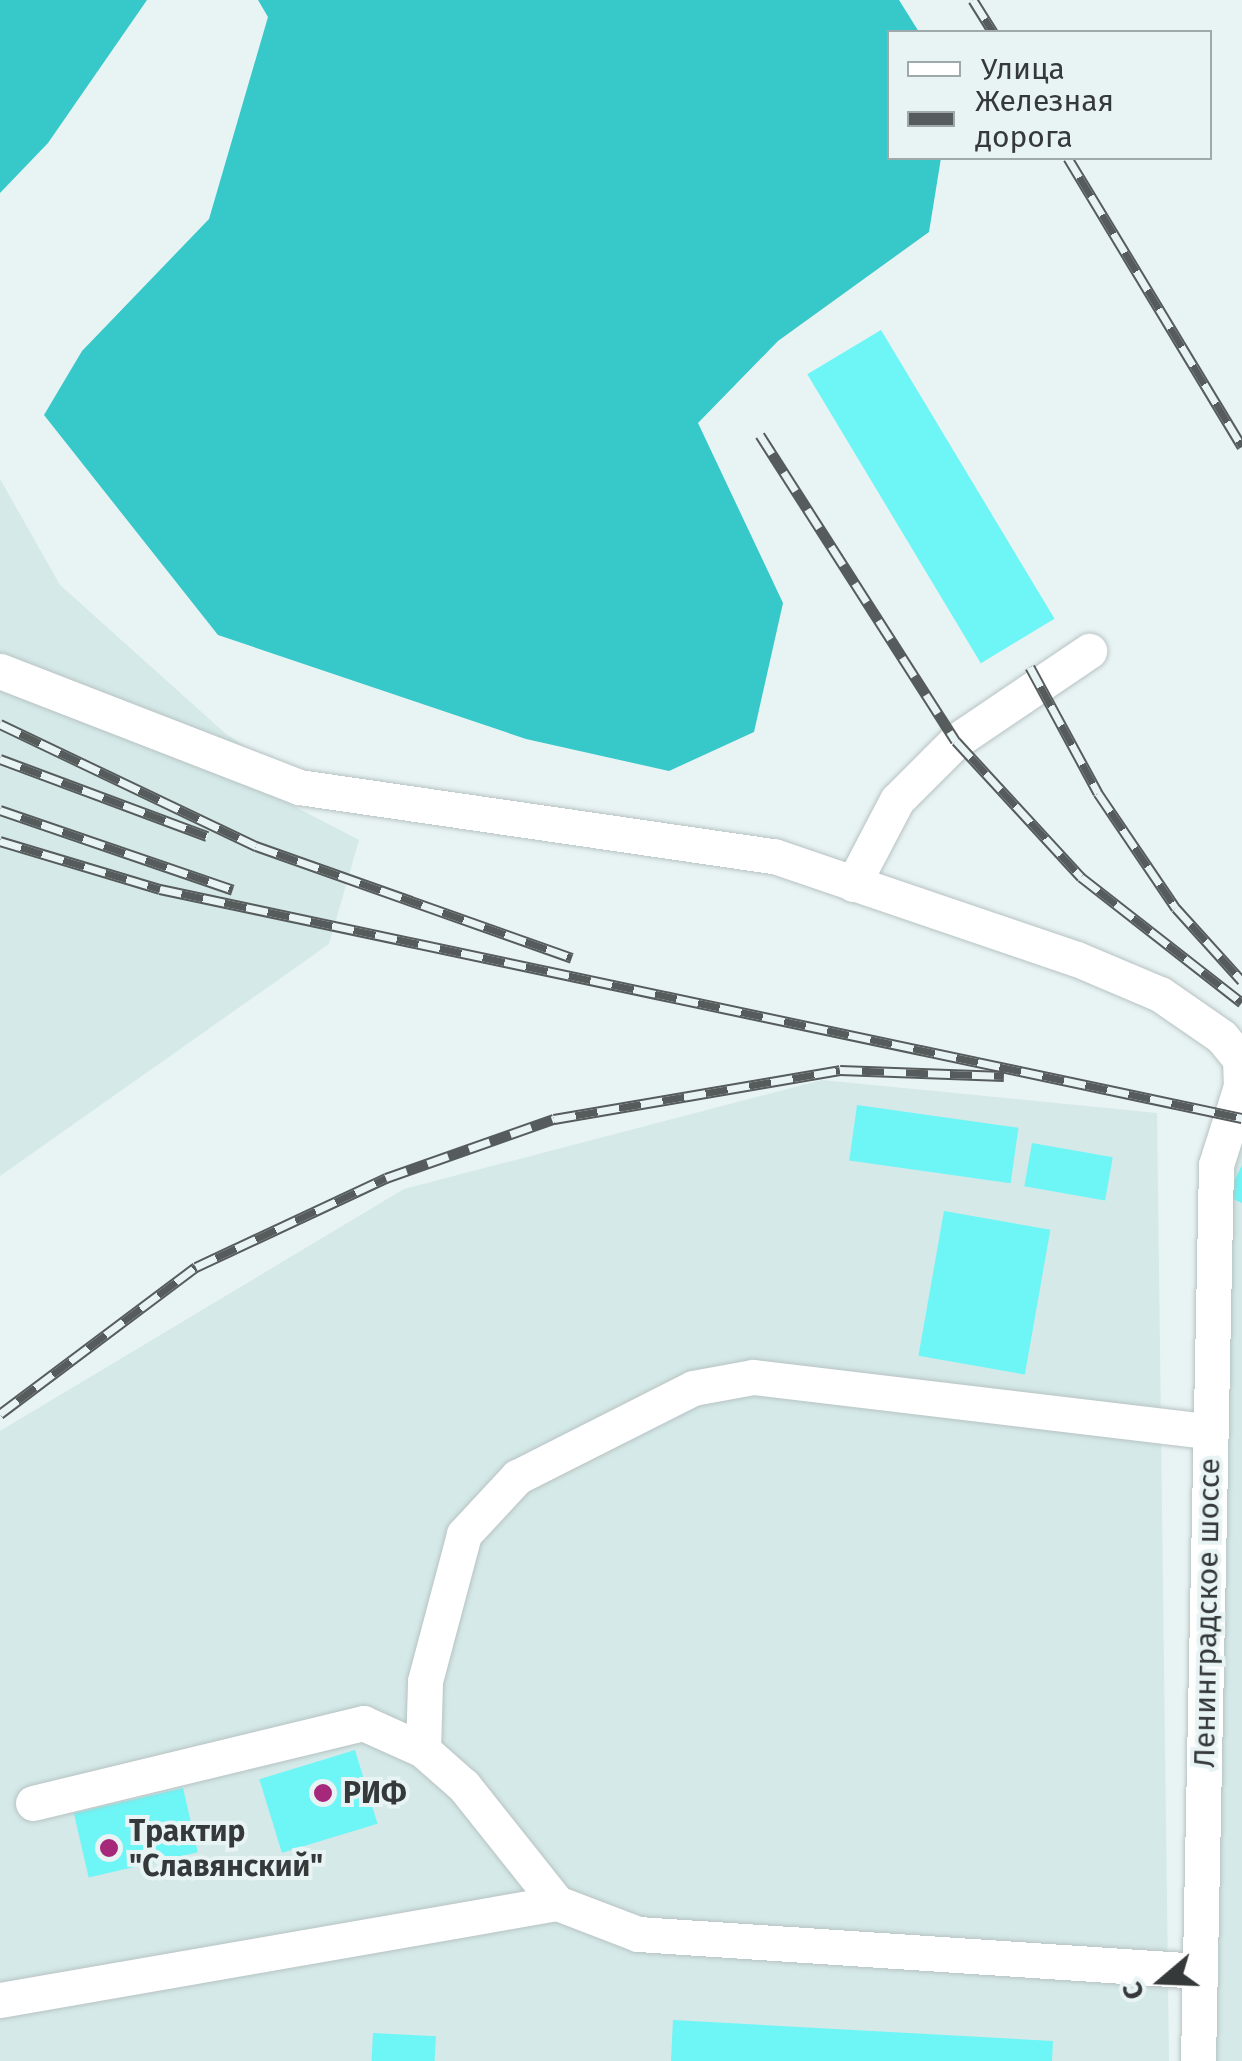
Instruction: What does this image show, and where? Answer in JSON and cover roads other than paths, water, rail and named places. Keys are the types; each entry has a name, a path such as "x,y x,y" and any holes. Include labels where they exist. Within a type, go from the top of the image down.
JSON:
{"street":[{"path":"853,884 898,800 956,740 1089,651"},
{"name":"Ленинградское шоссе","path":"1,676 299,787 774,856 1077,959 1160,994 1222,1037 1240,1059 1241,1086 1216,1165 1198,2061"},
{"path":"423,1750 424,1681 464,1534 517,1477 693,1388 753,1376 1211,1432"},
{"path":"33,1803 363,1723 423,1750 464,1786 556,1903"},
{"path":"0,2000 556,1903 638,1934 1200,1971"}],"railway":[{"path":"973,0 992,30"},
{"path":"1069,160 1242,447"},
{"path":"760,435 956,741 1081,877 1242,1003"},
{"path":"1030,667 1098,793 1176,908 1242,981"},
{"path":"0,724 256,846 572,958"},
{"path":"0,759 207,836"},
{"path":"0,810 233,890"},
{"path":"0,841 160,889 1242,1118"},
{"path":"0,1414 196,1267 386,1178 554,1119 840,1070 1004,1076"}],"place":[{"name":"РИФ","path":"323,1793"},
{"name":"Трактир \"Славянский\"","path":"109,1848"}]}
